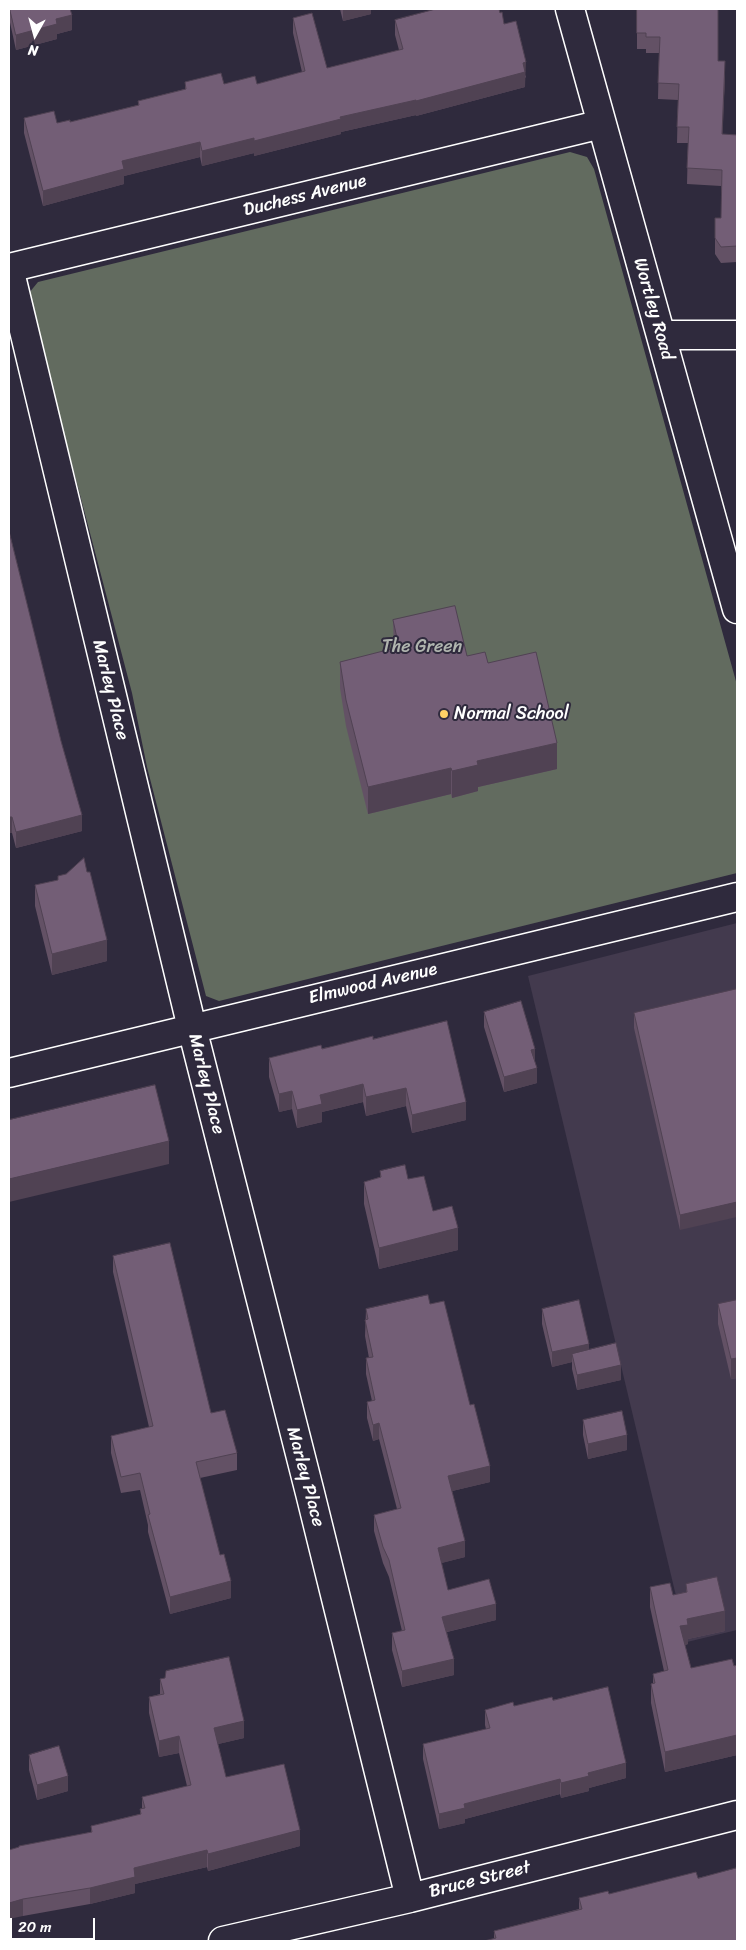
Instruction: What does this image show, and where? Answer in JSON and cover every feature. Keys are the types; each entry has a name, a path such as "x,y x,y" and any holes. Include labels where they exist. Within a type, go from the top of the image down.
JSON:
{"street":[{"name":"Wortley Road","path":"570,9 737,609"},
{"name":"Duchess Avenue","path":"9,268 602,124"},
{"name":"Marley Place","path":"9,268 192,1028 410,1898"},
{"path":"661,335 737,335"},
{"name":"Elmwood Avenue","path":"9,1073 737,897"},
{"name":"Bruce Street","path":"223,1941 410,1898 737,1815"}],"shaded area":[{"path":"737,923 737,1630 687,1642 528,976"}],"green space":[{"name":"The Green","path":"570,152 587,157 594,169 737,685 737,873 219,1001 206,996 147,767 132,693 32,312 29,293 38,282"}],"building":[{"path":"10,9 70,9 72,15 56,19 57,24 16,35"},
{"path":"436,9 499,9 500,13 502,12 504,24 516,21 526,62 523,63 525,72 416,101 340,117 341,119 254,141 254,138 202,151 200,142 122,161 124,169 43,191 24,118 54,111 57,123 70,120 70,122 139,105 138,101 186,89 185,82 221,73 224,84 255,76 257,84 305,71 293,18 312,13 327,68 403,49 395,20"},
{"path":"637,9 718,9 718,61 725,61 722,134 737,135 737,246 721,247 715,238 715,218 721,218 722,170 687,168 689,127 677,127 679,84 658,83 660,37 646,37 646,33 637,33"},
{"path":"9,531 61,741 82,815 16,832 12,817 9,817"},
{"name":"Normal School","path":"455,606 467,656 485,652 488,663 536,652 557,743 477,761 478,765 452,771 451,768 368,787 346,700 340,662 399,647 393,620"},
{"path":"84,858 87,872 90,872 107,940 52,954 35,885 58,880 58,876 66,874"},
{"path":"737,989 737,1202 680,1215 634,1013"},
{"path":"521,1001 535,1049 531,1050 537,1068 504,1077 484,1012"},
{"path":"447,1021 466,1102 412,1115 406,1088 366,1097 363,1084 320,1095 322,1104 297,1110 292,1091 279,1094 269,1058 321,1045 322,1049 373,1036 373,1039"},
{"path":"155,1085 169,1141 9,1179 9,1120"},
{"path":"405,1165 408,1179 424,1176 433,1211 452,1206 458,1228 379,1248 364,1182 381,1177 380,1171"},
{"path":"170,1243 211,1413 225,1410 237,1453 196,1462 220,1555 224,1554 231,1581 170,1597 148,1515 150,1514 140,1473 121,1477 111,1436 153,1426 113,1256"},
{"path":"428,1295 430,1304 444,1301 470,1405 474,1404 490,1466 448,1476 465,1541 438,1548 448,1590 489,1579 496,1604 442,1617 454,1659 402,1671 392,1633 405,1630 389,1560 383,1547 374,1515 401,1508 379,1423 373,1425 367,1402 375,1400 366,1358 373,1357 365,1320 368,1319 366,1309"},
{"path":"579,1300 589,1344 552,1352 542,1309"},
{"path":"737,1300 737,1358 731,1359 718,1304"},
{"path":"616,1343 621,1365 577,1375 572,1354"},
{"path":"622,1411 627,1435 588,1444 583,1420"},
{"path":"717,1577 725,1611 687,1619 688,1625 680,1626 691,1668 732,1659 734,1666 737,1665 737,1735 665,1752 651,1684 655,1683 653,1674 668,1670 650,1587 670,1583 673,1595 687,1592 686,1584"},
{"path":"229,1657 244,1721 214,1728 226,1777 284,1764 300,1830 208,1854 207,1850 134,1868 135,1877 90,1888 9,1903 9,1850 19,1846 92,1832 91,1826 141,1814 140,1809 145,1808 142,1797 191,1785 179,1736 159,1741 149,1697 164,1694 160,1679 165,1678 166,1671"},
{"path":"608,1687 626,1763 588,1773 589,1776 561,1783 560,1779 464,1804 465,1808 439,1814 423,1744 490,1728 485,1710 513,1702 514,1706 552,1697 553,1700"},
{"path":"59,1746 68,1776 37,1785 29,1755"},
{"path":"737,1868 737,1941 484,1941 496,1938 494,1931 582,1909 579,1898 608,1891 609,1894 696,1872 698,1878"}],"place":[{"name":"Normal School","path":"444,714"}]}
